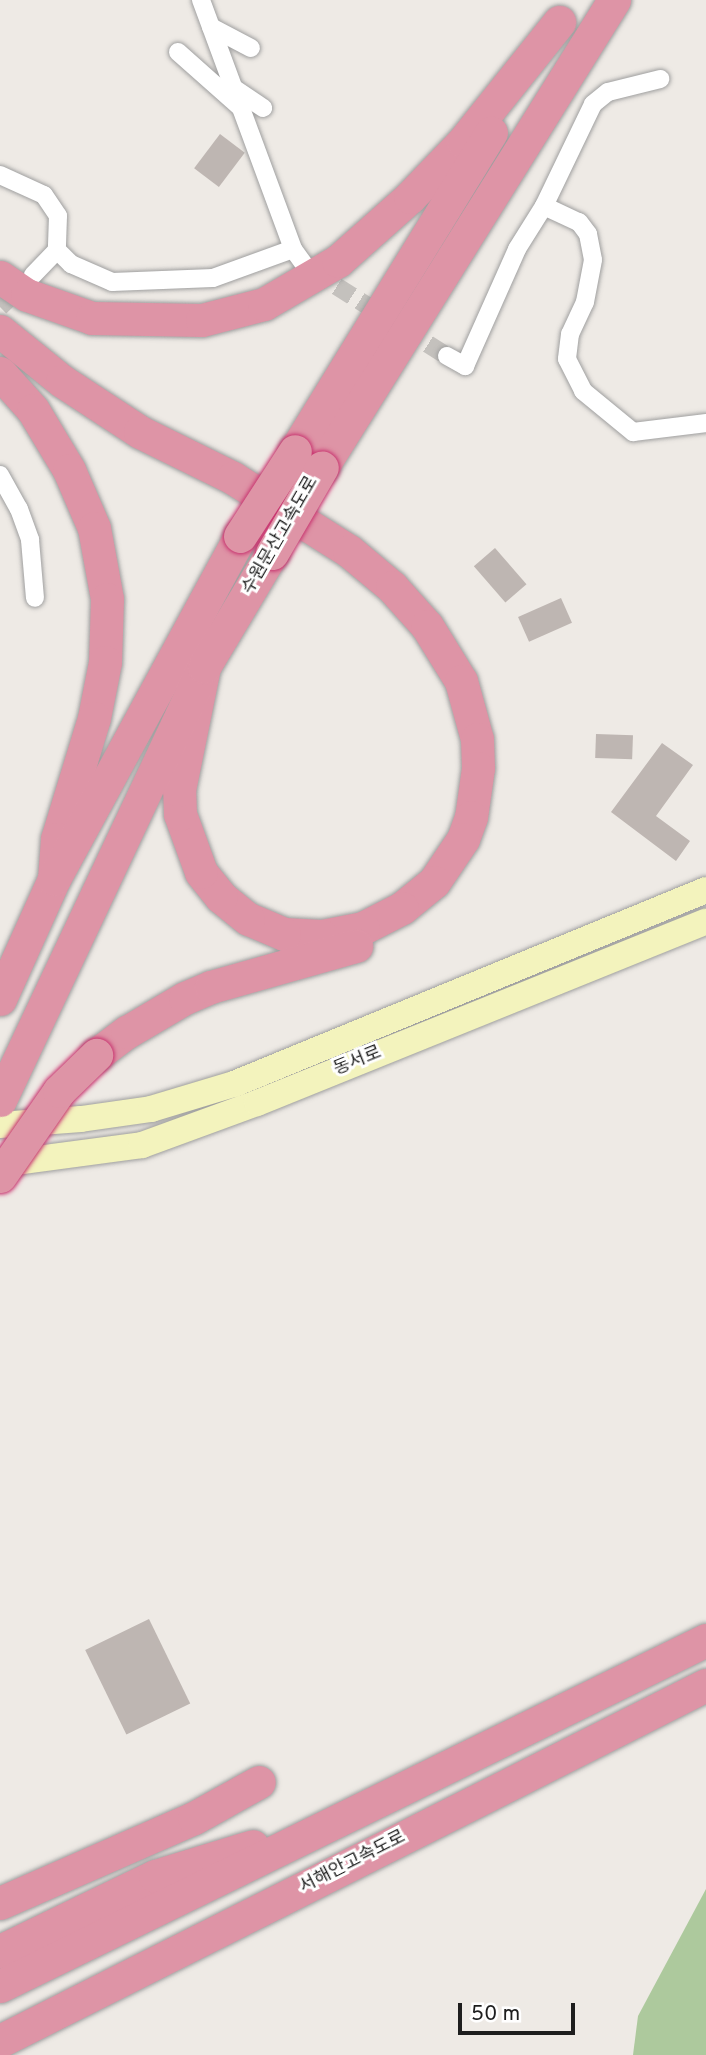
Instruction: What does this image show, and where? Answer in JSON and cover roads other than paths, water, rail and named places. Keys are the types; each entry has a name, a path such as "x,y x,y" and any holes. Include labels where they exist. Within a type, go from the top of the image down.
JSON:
{"highway":[{"name":"수원문산고속도로","path":"0,999 54,879 240,536 308,459 614,0"},
{"name":"수원문산고속도로","path":"0,1100 204,667 272,553 308,459 566,11"},
{"path":"0,277 27,295 92,318 202,320 264,304 338,261 410,197 463,142 566,11"},
{"path":"0,309 15,324 109,389 311,508 397,569 440,613 464,650 485,698 492,733 493,785 479,838 449,887 419,915 350,948 211,987 185,998 127,1032 96,1055 59,1091 0,1176"},
{"path":"0,331 62,381 140,432 233,478 349,551 392,587 427,626 461,681 477,739 478,768 471,817 463,839 434,882 402,908 363,928 322,936 284,934 248,919 221,897 201,872 180,814 179,790 204,667"},
{"path":"0,373 33,411 69,470 94,528 107,598 102,673 94,718 60,829 54,879"},
{"path":"0,1986 359,1813 706,1640"},
{"name":"서해안고속도로","path":"0,2041 703,1687"},
{"path":"0,1903 194,1818 259,1782"},
{"path":"0,1951 155,1876 359,1813"}],"street":[{"path":"201,0 293,248 307,268"},
{"path":"211,27 251,48"},
{"path":"178,52 243,109"},
{"path":"447,356 464,366 517,250 544,206 593,104 608,92 660,79"},
{"path":"234,89 263,108"},
{"path":"0,175 44,195 58,216 57,250 33,275"},
{"path":"544,206 579,222 588,234 593,260 584,302 570,334 567,359 583,391 633,432 706,423"},
{"path":"57,250 71,264 112,282 147,282 213,278 293,248"},
{"path":"0,475 19,509 30,540 35,598"},
{"name":"동서로","path":"0,1125 81,1119 151,1109 234,1084 706,890"},
{"name":"동서로","path":"0,1164 142,1145 257,1103 706,922"}],"tunnel":[{"path":"314,272 447,356"},
{"path":"0,307 23,285"}]}
